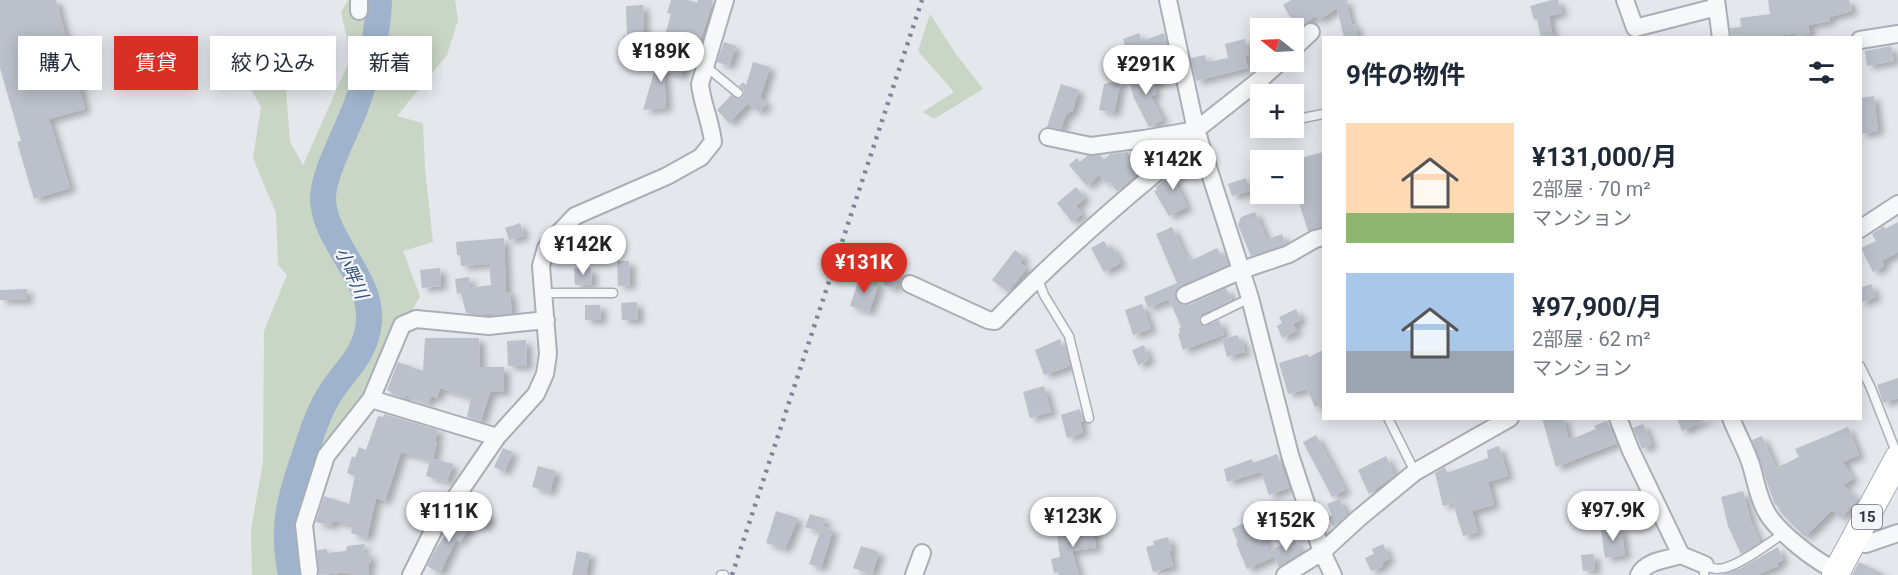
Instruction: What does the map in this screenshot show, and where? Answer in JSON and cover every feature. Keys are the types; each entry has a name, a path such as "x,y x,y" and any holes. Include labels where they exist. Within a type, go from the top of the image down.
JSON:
{"main road":[{"name":"15","path":"1836,573 1898,458"}],"street":[{"path":"411,575 434,530 498,437 536,394 545,374 548,354 541,266 546,248 575,216 667,176 701,157 713,142 711,125 701,98 700,84 725,0"},
{"path":"1168,0 1197,134 1251,298 1290,455 1322,552 1333,575"},
{"path":"1625,0 1635,28 1717,3 1721,36"},
{"path":"1304,39 1311,32"},
{"path":"1862,40 1898,34"},
{"path":"910,284 988,320 995,321 1037,277 1269,72"},
{"path":"1048,137 1091,146 1197,134"},
{"path":"1862,227 1898,204"},
{"path":"1185,295 1242,270 1289,254 1322,237"},
{"path":"309,571 304,525 326,456 371,399 402,325 416,319 489,326 546,320"},
{"path":"371,399 498,437"},
{"path":"1285,575 1322,552 1415,472 1506,420"},
{"path":"1619,420 1631,451 1681,555 1704,570"},
{"path":"1732,420 1751,464 1758,495 1768,515 1785,533 1836,573"},
{"path":"1853,542 1866,544 1898,533"},
{"path":"914,575 922,552"},
{"path":"1639,575 1648,565 1681,555"}],"lane":[{"path":"628,40 704,65 738,93"},
{"path":"1262,78 1265,84"},
{"path":"1304,118 1322,114"},
{"path":"1037,277 1047,301 1069,336 1089,418"},
{"path":"543,293 613,293"},
{"path":"1205,320 1251,298"},
{"path":"1862,370 1898,458"},
{"path":"1389,420 1415,472"},
{"path":"1704,570 1724,568 1785,533"}],"green space":[{"path":"348,0 455,0 458,20 447,55 432,73 432,36 348,36 348,44 341,12"},
{"path":"930,14 956,54 983,89 934,119 923,112 954,92 918,51"},
{"path":"348,64 348,90 418,90 397,116 423,123 433,242 403,251 420,296 366,395 317,452 295,529 300,575 252,575 251,529 263,462 264,331 287,275 278,265 276,213 253,158 261,107 251,90 286,90 290,142 303,165"}],"building":[{"path":"0,0 56,0 66,36 18,36 18,90 80,90 85,109 49,119 70,188 34,199 17,142 21,141 0,68"},
{"path":"671,0 688,0 697,3 698,0 713,0 701,39 698,37 694,49 690,48 689,52 674,47 677,39 665,35 671,14 667,13"},
{"path":"1291,0 1349,0 1346,2 1358,36 1344,36 1337,8 1319,20 1316,16 1304,24 1304,18 1291,18 1283,5"},
{"path":"1558,0 1562,13 1549,16 1553,36 1541,36 1537,19 1534,20 1530,6"},
{"path":"1768,0 1849,0 1852,11 1830,17 1830,21 1808,25 1810,34 1731,36 1730,28 1741,27 1740,18 1770,14"},
{"path":"643,5 644,34 627,34 626,6"},
{"path":"1139,33 1142,41 1164,33 1167,46 1130,59 1123,39"},
{"path":"1245,39 1249,55 1245,56 1248,68 1196,81 1191,58 1205,55 1207,62 1228,58 1225,44"},
{"path":"724,42 736,46 729,66 717,62"},
{"path":"1891,46 1894,61 1867,66 1865,51"},
{"path":"659,55 685,65 681,76 664,71 666,108 643,110"},
{"path":"753,62 770,67 760,98 767,103 759,112 748,103 729,123 717,110 731,95 738,99 743,97 744,91 739,86 743,82 746,85"},
{"path":"1158,71 1160,82 1154,83 1156,94 1151,96 1163,120 1149,127 1133,96 1129,78"},
{"path":"1121,80 1114,113 1099,110 1104,84"},
{"path":"1061,84 1079,90 1072,112 1066,115 1061,129 1047,127"},
{"path":"1874,96 1878,131 1862,134 1862,98"},
{"path":"1174,144 1117,191 1110,182 1107,184 1099,175 1087,186 1069,165 1077,158 1080,162 1087,156 1100,155 1104,160 1110,154 1127,152 1135,160 1149,149 1154,153 1164,146"},
{"path":"1322,152 1322,227 1308,231 1299,204 1304,204 1304,157"},
{"path":"1193,156 1196,163 1174,179 1187,207 1169,216 1154,191"},
{"path":"1246,178 1250,191 1232,196 1228,184"},
{"path":"1076,187 1085,198 1076,206 1082,214 1072,222 1057,203"},
{"path":"1255,212 1267,240 1282,234 1286,244 1251,256 1238,225 1241,217"},
{"path":"1898,222 1898,252 1882,261 1884,266 1873,272 1862,248 1876,241 1872,234 1884,226 1885,229"},
{"path":"520,223 524,236 509,240 505,228"},
{"path":"1172,227 1190,261 1217,248 1228,265 1180,286 1175,294 1178,303 1189,305 1226,288 1232,300 1202,314 1199,319 1204,326 1219,320 1224,335 1183,350 1178,334 1181,327 1169,299 1148,308 1144,297 1177,283 1156,234"},
{"path":"504,238 506,292 510,292 512,313 480,315 466,313 461,293 457,294 455,279 469,277 470,288 491,285 489,264 461,266 456,242"},
{"path":"1104,241 1108,248 1112,246 1121,263 1104,272 1091,248"},
{"path":"1015,250 1024,257 1020,263 1027,268 1008,292 992,280"},
{"path":"617,261 629,261 630,285 618,286"},
{"path":"440,268 441,286 422,288 420,270"},
{"path":"574,268 591,268 592,284 575,285"},
{"path":"887,272 899,276 895,289 883,285"},
{"path":"860,276 879,283 869,312 850,306"},
{"path":"1871,284 1876,297 1862,302 1862,287"},
{"path":"27,289 27,300 0,300 0,290"},
{"path":"637,302 638,320 622,320 621,303"},
{"path":"1142,304 1151,329 1133,335 1125,310"},
{"path":"585,305 600,305 601,320 585,320"},
{"path":"1296,309 1301,320 1293,324 1297,331 1282,338 1277,326 1282,323 1279,317"},
{"path":"1238,335 1245,352 1227,357 1222,339"},
{"path":"425,338 479,338 480,367 504,367 504,392 490,392 481,421 467,417 471,398 440,388 437,398 431,396 428,403 405,395 404,398 391,394 387,390 398,362 423,371"},
{"path":"1060,339 1062,346 1065,345 1070,366 1044,375 1035,350"},
{"path":"526,340 527,366 508,366 507,341"},
{"path":"1144,345 1149,360 1138,365 1132,350"},
{"path":"1322,350 1322,404 1315,407 1307,389 1288,394 1279,363 1308,354 1309,357"},
{"path":"1898,378 1898,398 1883,403 1877,385"},
{"path":"1044,386 1051,412 1030,418 1023,392"},
{"path":"1080,409 1083,433 1067,438 1061,415"},
{"path":"384,414 438,430 433,459 453,464 447,482 426,476 430,460 401,452 385,501 376,498 367,538 351,533 353,525 333,521 331,526 316,522 324,496 349,504 355,476 347,473 352,456 355,458 359,447 366,450 378,416 383,417"},
{"path":"1543,420 1564,420 1569,440 1596,429 1594,426 1607,421 1617,443 1556,467"},
{"path":"1678,420 1705,420 1682,431"},
{"path":"1643,424 1652,444 1642,449 1633,428"},
{"path":"1848,427 1859,455 1843,462 1853,479 1843,485 1858,499 1841,518 1832,510 1805,537 1775,505 1752,440 1762,436 1776,468 1799,457 1795,449"},
{"path":"1316,435 1345,490 1332,497 1303,442"},
{"path":"1499,446 1508,476 1488,482 1494,505 1472,511 1478,532 1463,536 1453,503 1443,506 1435,473 1445,467 1447,473 1488,458 1487,450"},
{"path":"503,448 513,452 504,472 494,467"},
{"path":"1277,454 1289,488 1269,495 1261,472 1227,482 1224,469 1252,459 1253,463"},
{"path":"1386,456 1395,475 1369,494 1358,470"},
{"path":"538,466 556,471 550,492 532,487"},
{"path":"1743,491 1751,522 1760,542 1741,554 1728,526 1721,497"},
{"path":"1640,495 1650,516 1647,517 1649,520 1632,526 1624,501"},
{"path":"1339,499 1347,515 1333,527 1328,517 1332,515 1327,504"},
{"path":"478,509 491,516 485,528 471,521"},
{"path":"776,511 798,518 785,549 766,543"},
{"path":"462,512 468,516 464,524 469,528 460,542 456,539 440,573 427,566 437,547"},
{"path":"810,514 826,519 823,526 833,530 821,568 809,564 820,532 805,527"},
{"path":"1252,519 1258,533 1261,531 1273,557 1247,569 1232,529"},
{"path":"1093,524 1096,548 1072,551 1079,575 1054,573 1051,559 1060,557 1057,533 1068,531 1067,527"},
{"path":"1621,527 1625,555 1605,558 1601,530"},
{"path":"1168,537 1173,566 1153,572 1146,547 1154,545 1153,541"},
{"path":"1294,539 1301,552 1279,567 1271,550"},
{"path":"365,544 362,554 369,553 371,564 368,564 369,575 349,575 349,572 319,575 317,550 327,549 327,553 346,551 347,546"},
{"path":"1383,544 1389,559 1382,563 1383,566 1371,571 1365,558 1374,554 1372,549"},
{"path":"861,546 879,552 872,574 853,568"},
{"path":"1778,547 1783,560 1777,563 1778,566 1757,575 1721,575 1741,568"},
{"path":"577,551 590,554 586,575 572,575"},
{"path":"1594,554 1595,570 1583,571 1581,555"},
{"path":"1859,562 1885,575 1852,575"}],"waterway":[{"name":"小畔川","path":"291,575 287,526 296,483 321,411 328,396 361,351 369,322 364,291 332,231 323,200 326,178 356,106 368,67 377,27 379,0"}],"railway":[{"path":"732,575 922,0"}]}
